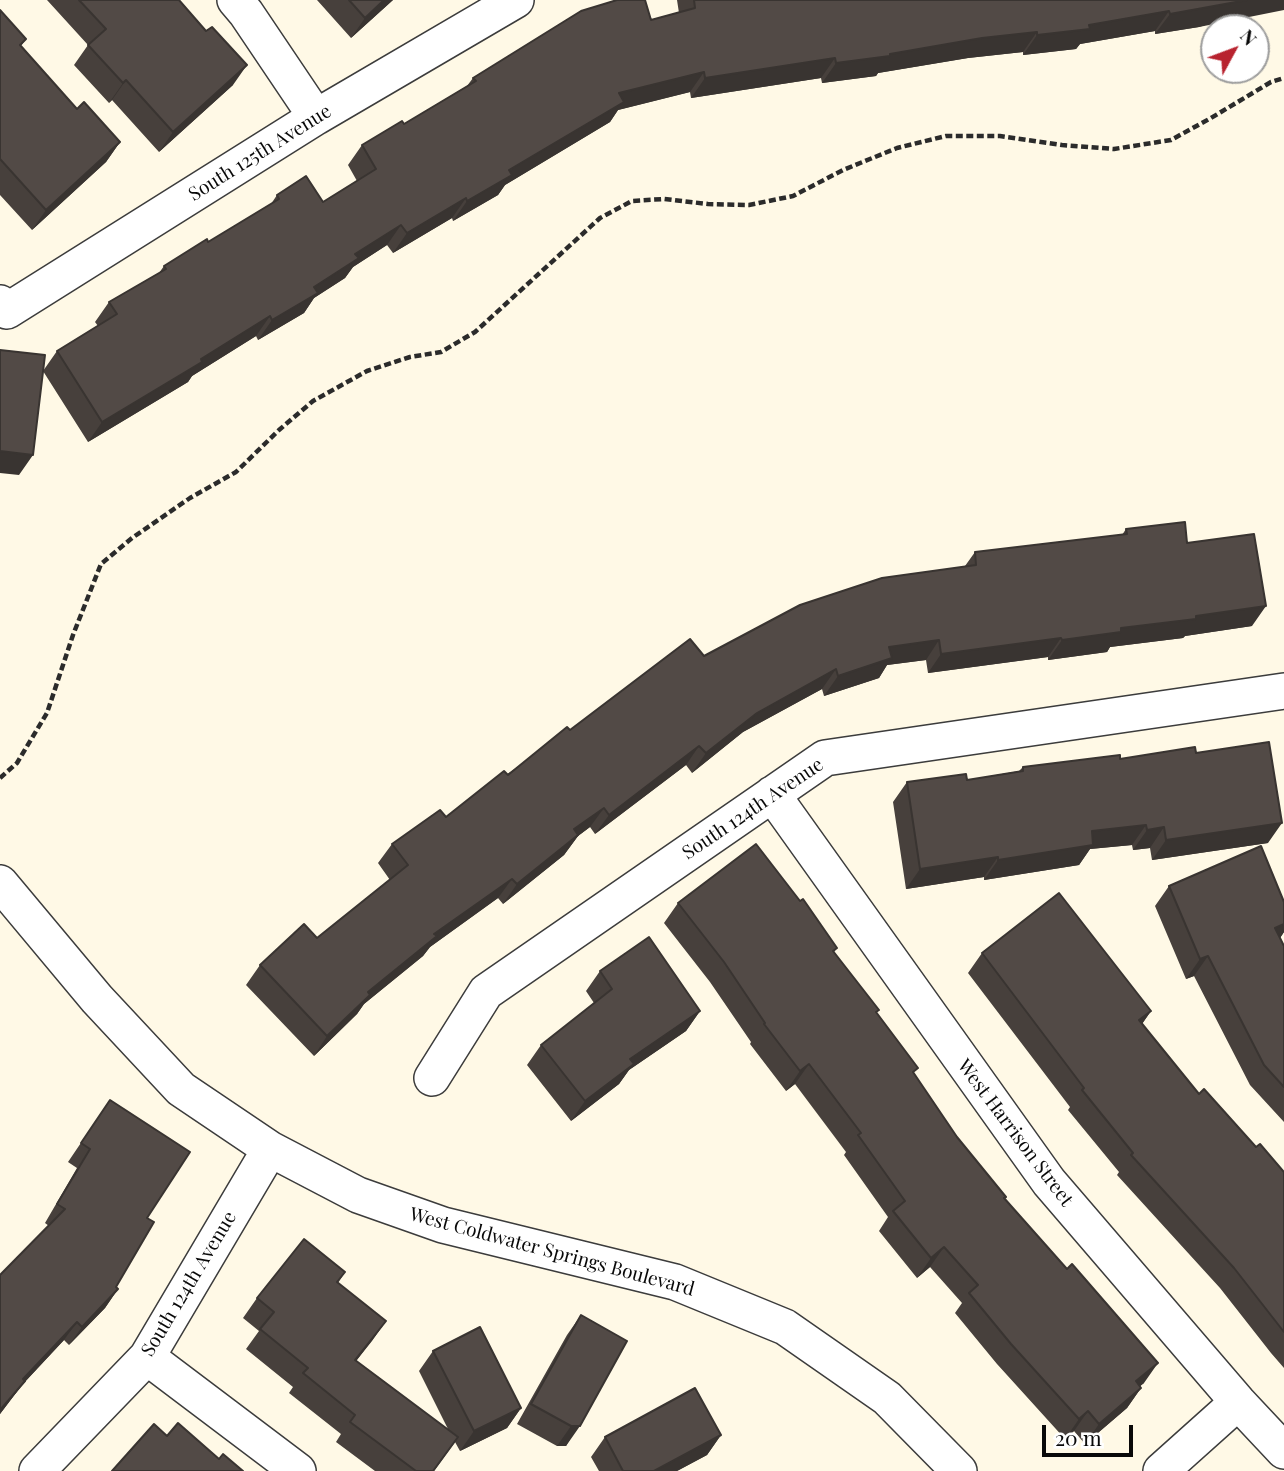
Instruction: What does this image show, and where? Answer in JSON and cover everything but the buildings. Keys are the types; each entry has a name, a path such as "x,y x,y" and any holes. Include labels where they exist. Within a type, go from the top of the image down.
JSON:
{"street":[{"path":"234,0 246,13 316,117"},
{"name":"South 125th Avenue","path":"4,307 316,117 516,0"},
{"name":"South 124th Avenue","path":"432,1078 486,992 825,758 1284,691"},
{"name":"West Harrison Street","path":"772,794 1049,1182 1238,1402 1284,1451"},
{"name":"West Coldwater Springs Boulevard","path":"0,883 97,999 181,1089 270,1149 358,1195 430,1221 675,1282 785,1327 887,1398 959,1471"},
{"name":"South 124th Avenue","path":"37,1471 147,1357 270,1149"},
{"path":"147,1357 298,1471"},
{"path":"1161,1471 1238,1402"}],"path":[{"path":"0,778 17,763 47,713 73,635 101,564 132,538 190,498 236,472 313,401 367,371 410,357 441,352 475,332 600,218 632,201 664,199 749,205 793,196 843,170 897,148 946,135 1000,135 1062,145 1114,149 1171,140 1271,82 1284,78"}]}
